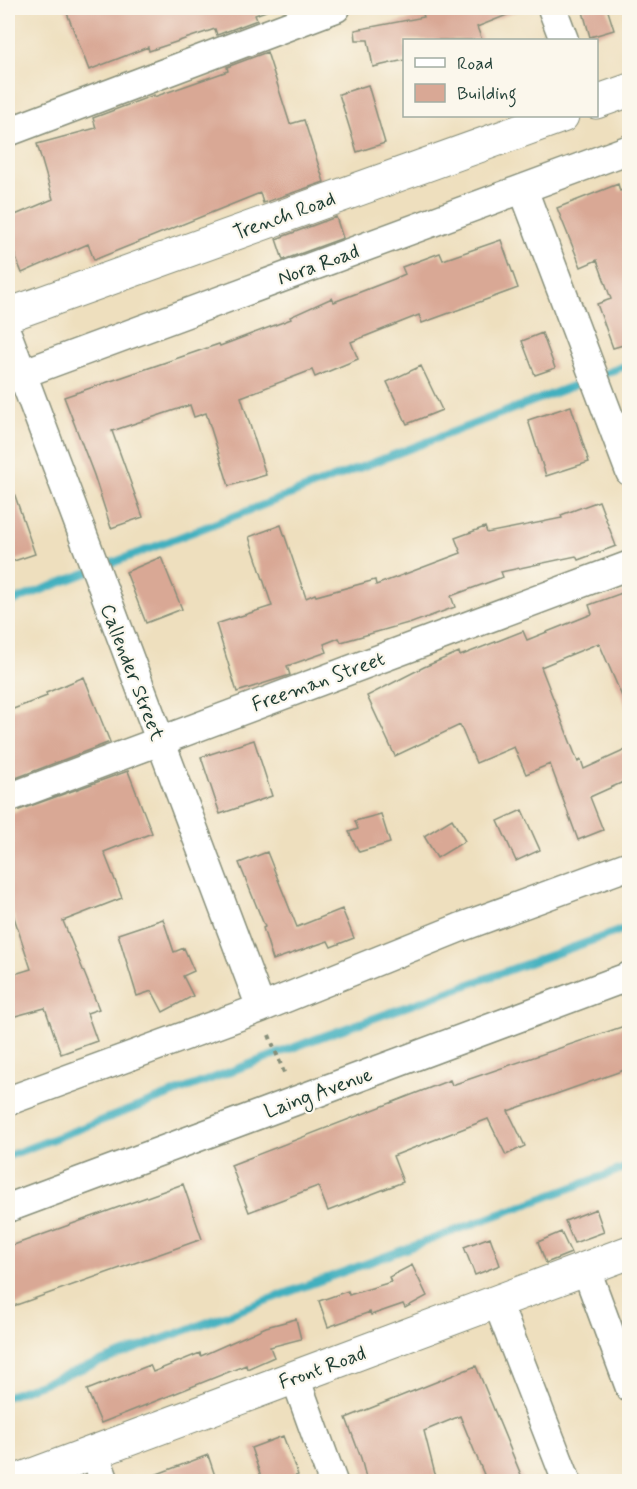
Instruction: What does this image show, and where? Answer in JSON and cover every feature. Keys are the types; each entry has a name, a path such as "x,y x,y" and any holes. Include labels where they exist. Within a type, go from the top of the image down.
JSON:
{"street":[{"path":"8,132 336,8"},
{"path":"552,8 564,39"},
{"path":"598,102 630,90"},
{"name":"Trench Road","path":"8,315 558,117"},
{"name":"Nora Road","path":"15,376 630,149"},
{"path":"523,189 630,471"},
{"name":"Callender Street","path":"8,336 15,376 261,1008"},
{"name":"Freeman Street","path":"8,798 630,565"},
{"path":"8,1101 261,1008 459,928 630,866"},
{"name":"Laing Avenue","path":"8,1208 630,976"},
{"name":"Front Road","path":"14,1482 630,1252"},
{"path":"586,1269 630,1388"},
{"path":"497,1302 567,1482"},
{"path":"295,1377 333,1482"},
{"path":"94,1452 105,1482"}],"path":[{"path":"269,1035 285,1076"}],"building":[{"path":"65,8 266,8 266,11 255,15 257,20 217,35 215,29 149,51 148,47 89,70"},
{"path":"421,8 522,8 477,27 482,39 403,39 403,60 373,67 368,40 356,40 355,30 424,17"},
{"path":"582,8 607,8 614,30 590,37"},
{"path":"267,52 290,124 304,120 324,182 263,203 260,193 94,260 88,244 22,273 8,238 8,218 53,199 37,144 96,128 93,118 228,71 227,67"},
{"path":"368,85 385,143 357,152 339,94"},
{"path":"618,184 620,191 630,188 630,343 613,348 597,304 611,299 597,260 581,267 557,208"},
{"path":"336,217 343,238 283,260 276,239"},
{"path":"501,240 518,288 422,323 419,315 351,342 358,359 315,377 312,370 241,397 266,475 229,486 206,413 194,417 190,405 112,431 143,517 111,528 94,475 64,397 219,344 220,346 291,319 290,317 332,298 334,302 394,279 405,274 402,267 440,253 443,260"},
{"path":"542,333 555,368 535,375 522,341"},
{"path":"421,366 442,410 407,424 387,382"},
{"path":"571,406 589,462 546,476 528,420"},
{"path":"11,484 35,554 8,563 8,485"},
{"path":"599,501 616,546 578,560 576,556 501,572 503,577 451,596 455,607 409,624 341,642 339,638 324,644 327,652 287,666 290,675 237,692 216,624 272,606 249,537 281,525 306,598 375,580 376,585 461,553 455,538 485,527 487,533 562,518 561,515"},
{"path":"161,557 182,609 146,623 126,572"},
{"path":"630,590 630,715 599,643 541,667 578,762 581,760 584,769 630,748 630,779 590,797 603,830 578,840 550,764 526,774 514,747 476,763 460,725 395,756 367,696 459,652 460,656 523,631 527,640 592,614 589,605"},
{"path":"84,677 110,742 8,781 8,711 47,696 46,693"},
{"path":"254,740 272,796 220,814 201,757"},
{"path":"128,771 152,833 104,852 122,898 63,921 99,1009 87,1013 97,1041 61,1054 45,1008 8,1018 8,976 31,969 8,899 8,814"},
{"path":"522,810 540,850 516,861 498,821"},
{"path":"381,814 390,843 359,852 349,832 358,829 355,821"},
{"path":"452,819 465,841 437,858 424,836"},
{"path":"267,852 297,927 342,909 354,938 331,947 328,941 273,960 263,928 265,927 239,863"},
{"path":"163,919 174,952 184,948 194,971 183,976 193,996 163,1012 152,991 137,996 118,934"},
{"path":"630,1024 630,1068 508,1111 525,1146 506,1155 488,1119 393,1156 403,1182 328,1211 318,1186 249,1212 231,1165 450,1080 452,1085"},
{"path":"183,1184 202,1239 8,1308 8,1247"},
{"path":"596,1209 604,1232 574,1243 565,1221"},
{"path":"561,1232 571,1253 546,1263 538,1242"},
{"path":"490,1237 500,1265 475,1275 464,1247"},
{"path":"412,1265 427,1296 405,1308 403,1304 371,1315 370,1312 328,1327 319,1301 348,1291 349,1295 391,1282 389,1277"},
{"path":"296,1319 301,1339 270,1347 274,1357 247,1369 246,1365 101,1423 87,1390 150,1365 153,1372 200,1353 201,1356 266,1327"},
{"path":"476,1366 524,1482 487,1482 460,1416 424,1431 437,1482 367,1482 346,1418"},
{"path":"283,1436 298,1475 281,1482 263,1482 251,1448"},
{"path":"208,1455 217,1482 145,1482 144,1479"}],"waterway":[{"path":"8,603 630,364"},
{"path":"8,1156 321,1037 630,927"},
{"path":"8,1396 630,1166"}]}
